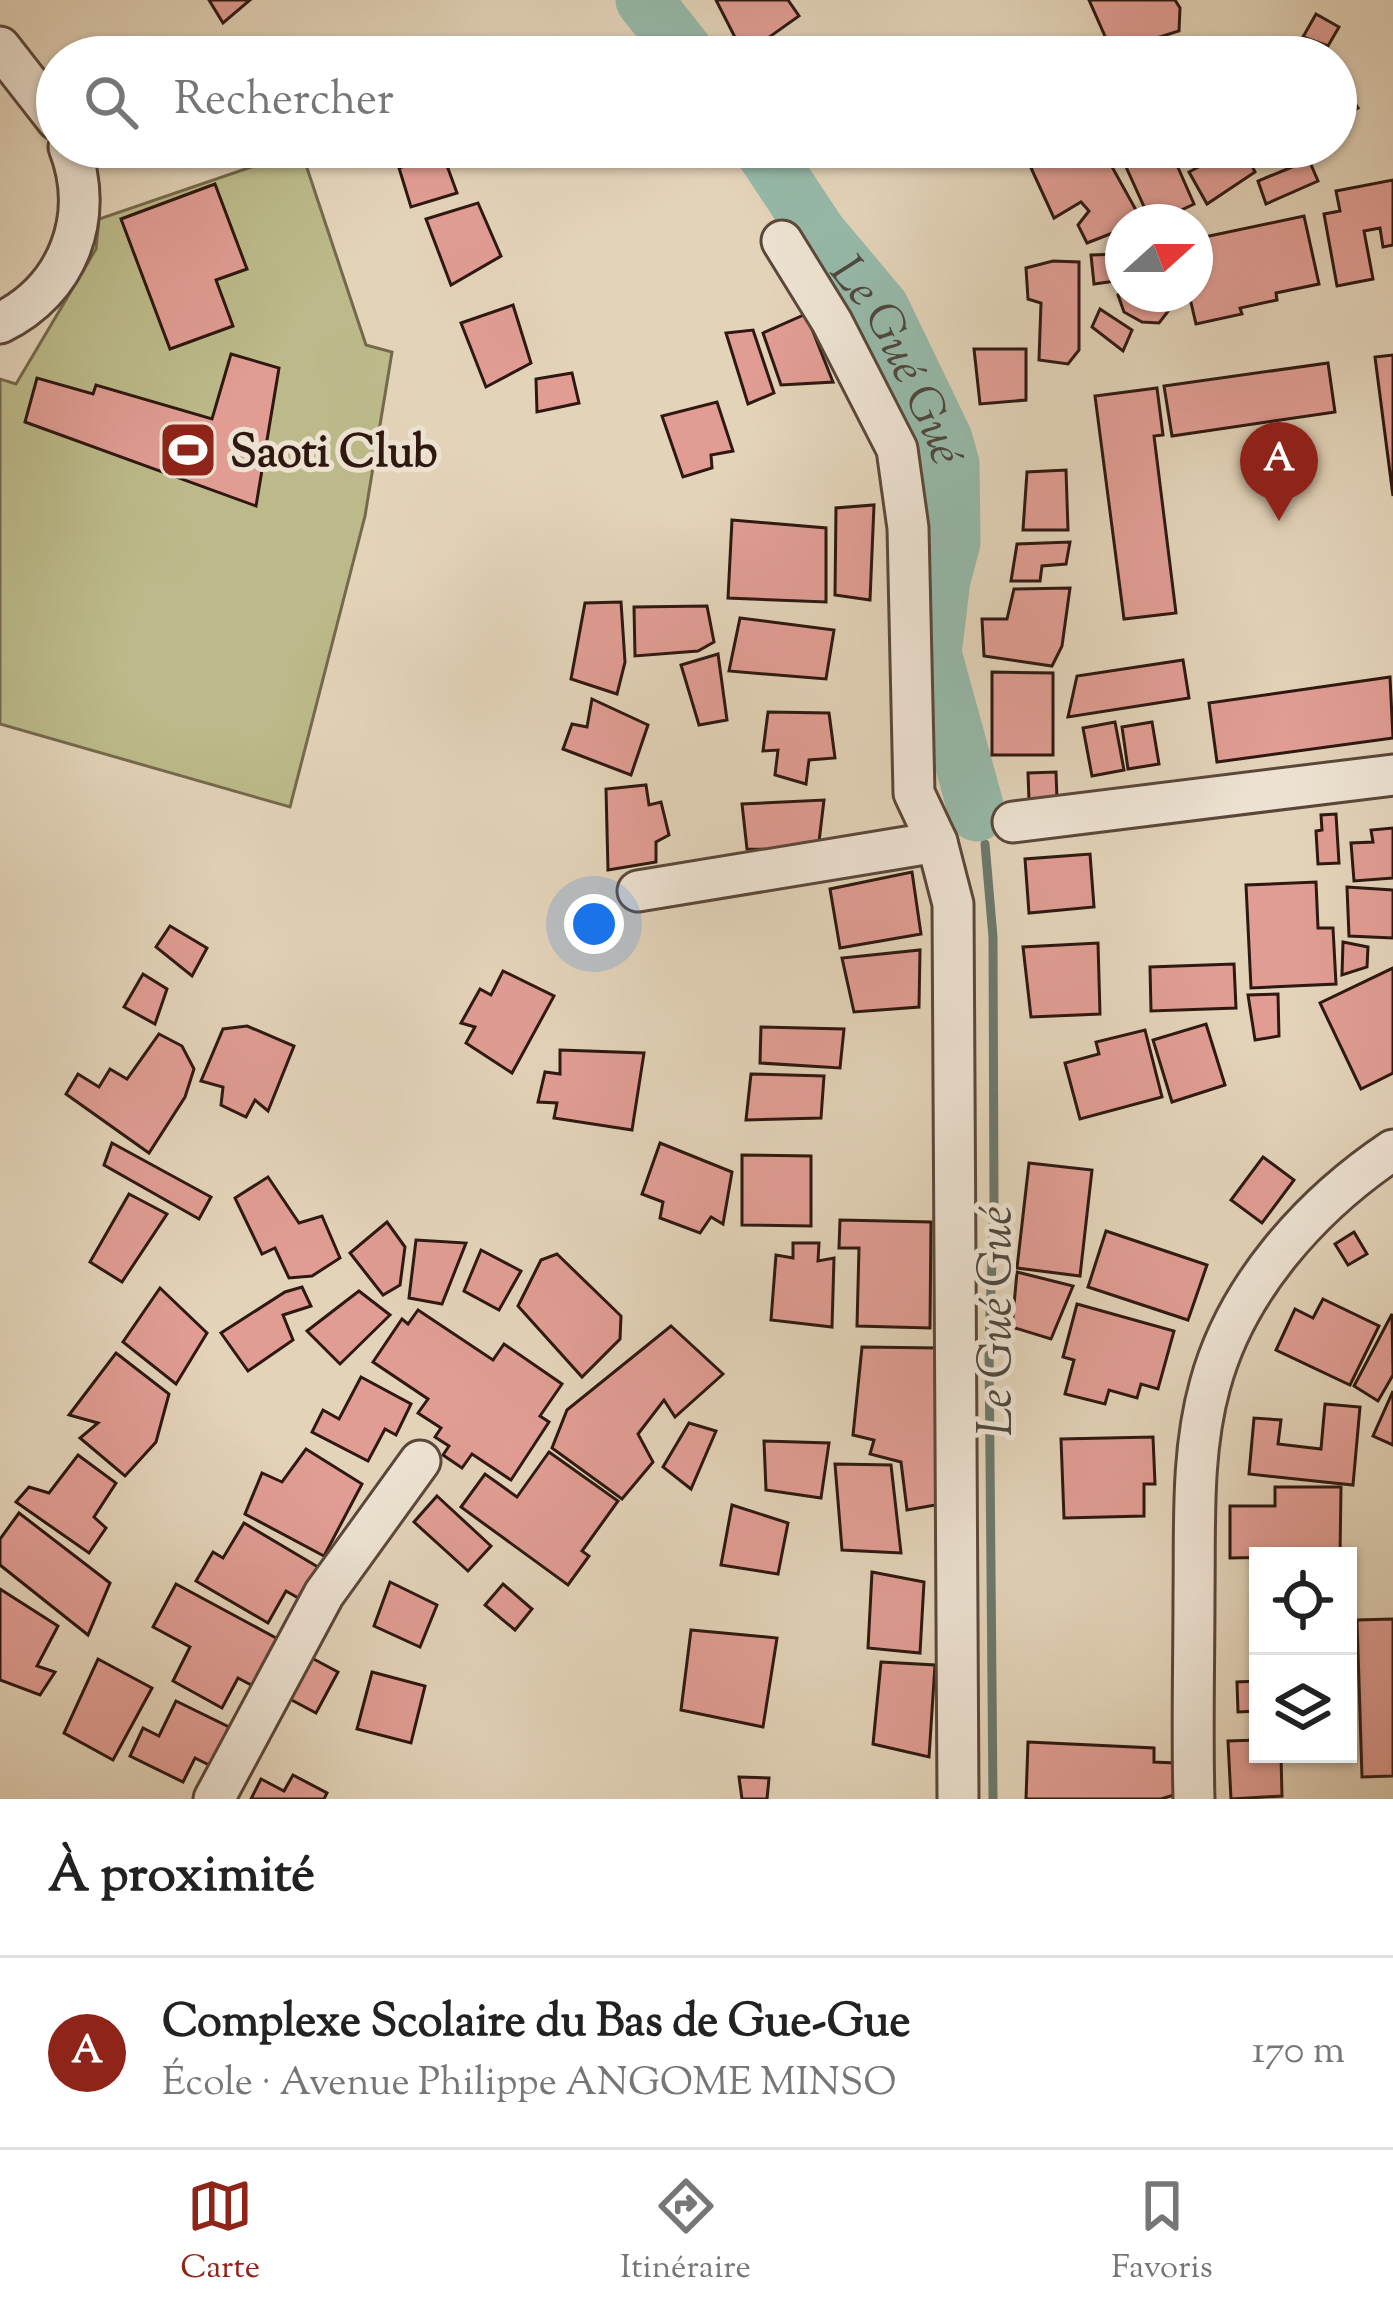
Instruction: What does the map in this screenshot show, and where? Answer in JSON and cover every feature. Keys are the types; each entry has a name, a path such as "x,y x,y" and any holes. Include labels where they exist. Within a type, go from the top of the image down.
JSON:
{"street":[{"path":"0,47 36,93"},
{"path":"0,323 22,312 50,285 72,251 81,214 76,168"},
{"path":"782,241 832,322 897,449 908,527 914,793 937,842 953,904 958,1799"},
{"path":"1013,822 1393,775"},
{"path":"638,891 937,842"},
{"path":"1194,1799 1195,1507 1210,1386 1238,1317 1286,1246 1347,1184 1393,1150"},
{"path":"214,1799 324,1594 420,1461"}],"shaded area":[{"name":"Saoti Club","path":"248,168 307,168 366,345 392,352 365,516 290,807 0,724 0,379 16,384 96,249 99,219"}],"building":[{"path":"209,0 250,0 223,23"},
{"path":"716,0 788,0 799,16 771,36 734,36"},
{"path":"1089,0 1175,0 1180,8 1179,31 1163,36 1105,36"},
{"path":"1316,14 1339,27 1334,36 1304,36"},
{"path":"399,168 448,168 457,193 411,207"},
{"path":"1031,168 1113,168 1133,204 1105,204 1105,236 1087,243 1078,225 1089,211 1081,202 1054,218"},
{"path":"1127,168 1178,168 1194,204 1143,204"},
{"path":"1253,168 1255,172 1207,204 1189,172"},
{"path":"1290,168 1312,168 1318,181 1266,204 1258,181"},
{"path":"1393,180 1393,245 1383,247 1380,228 1364,231 1373,279 1337,286 1324,214 1340,211 1336,191"},
{"path":"215,184 247,269 216,280 233,326 170,349 121,219"},
{"path":"478,203 501,256 451,285 426,219"},
{"path":"1304,216 1319,284 1276,293 1277,300 1240,308 1242,314 1196,324 1193,312 1213,312 1213,235"},
{"path":"1091,255 1105,255 1105,282 1094,284"},
{"path":"1053,261 1079,262 1079,350 1068,364 1039,360 1041,303 1028,299 1026,268"},
{"path":"513,305 531,363 486,387 461,323"},
{"path":"1100,309 1132,330 1123,351 1092,327"},
{"path":"1124,312 1168,312 1159,323 1142,322"},
{"path":"806,314 833,382 781,385 763,333"},
{"path":"753,330 774,393 748,404 726,333"},
{"path":"974,349 1026,349 1026,400 980,404"},
{"path":"231,354 279,368 256,506 25,422 37,378 93,394 96,385 212,419"},
{"path":"1393,355 1393,496 1375,357"},
{"path":"1328,363 1335,412 1172,436 1164,386"},
{"path":"572,373 579,403 537,412 536,379"},
{"path":"1157,388 1163,435 1154,436 1176,613 1124,619 1095,396"},
{"path":"717,402 733,451 711,455 712,468 683,477 662,416"},
{"path":"1066,470 1068,530 1023,530 1027,472"},
{"path":"874,505 870,600 835,595 836,508"},
{"path":"732,520 826,528 826,602 728,598"},
{"path":"1070,542 1066,564 1042,566 1040,581 1011,581 1017,544"},
{"path":"1070,588 1062,646 1052,666 984,656 982,619 1007,619 1014,589"},
{"path":"621,602 625,662 617,694 571,679 585,603"},
{"path":"707,606 714,642 698,651 635,656 634,607"},
{"path":"740,618 834,630 826,679 729,671"},
{"path":"718,654 727,720 699,725 681,665"},
{"path":"1183,660 1189,698 1068,717 1077,676"},
{"path":"992,672 1053,673 1053,755 992,755"},
{"path":"1390,677 1393,738 1217,762 1209,703"},
{"path":"592,699 648,725 631,775 563,749 572,724 587,727"},
{"path":"768,712 829,713 835,758 809,760 806,784 775,775 778,750 763,751"},
{"path":"1115,722 1124,770 1092,776 1083,728"},
{"path":"1152,722 1159,764 1128,769 1122,727"},
{"path":"1056,772 1057,799 1029,800 1028,773"},
{"path":"646,785 649,805 661,802 669,835 656,842 656,862 608,870 606,789"},
{"path":"824,800 818,850 747,849 742,804"},
{"path":"1336,814 1339,863 1318,864 1316,831 1322,830 1321,815"},
{"path":"1393,828 1393,878 1354,881 1351,843 1373,842 1371,830"},
{"path":"1090,854 1094,907 1029,913 1025,859"},
{"path":"912,872 921,934 840,948 830,889"},
{"path":"1316,882 1318,928 1333,928 1336,984 1251,988 1246,885"},
{"path":"1347,887 1393,890 1393,938 1349,936"},
{"path":"170,926 207,948 192,976 156,947"},
{"path":"1343,942 1368,947 1367,967 1342,975"},
{"path":"1098,943 1100,1014 1031,1017 1023,947"},
{"path":"920,950 919,1007 854,1012 842,958"},
{"path":"1234,964 1236,1008 1151,1011 1150,967"},
{"path":"1393,968 1393,1073 1361,1089 1320,1003"},
{"path":"503,971 554,996 512,1073 466,1043 475,1027 461,1023 480,989 491,995"},
{"path":"143,974 167,989 155,1024 124,1007"},
{"path":"1278,994 1279,1036 1255,1040 1248,995"},
{"path":"1206,1024 1225,1085 1172,1102 1153,1040"},
{"path":"247,1026 294,1046 268,1111 255,1100 246,1117 221,1105 223,1087 201,1081 223,1029"},
{"path":"761,1027 844,1029 840,1068 760,1063"},
{"path":"1145,1030 1162,1097 1080,1119 1065,1063 1099,1054 1096,1042"},
{"path":"159,1034 182,1046 194,1069 185,1097 149,1153 66,1094 78,1074 99,1087 110,1069 127,1079"},
{"path":"560,1050 644,1053 632,1130 554,1118 557,1103 538,1102 545,1072 560,1074"},
{"path":"751,1074 824,1076 821,1118 746,1120"},
{"path":"112,1143 211,1197 199,1219 104,1165"},
{"path":"660,1143 732,1172 723,1224 711,1217 700,1233 660,1218 663,1202 642,1194"},
{"path":"742,1155 811,1156 811,1226 742,1225"},
{"path":"1263,1157 1294,1180 1262,1223 1231,1200"},
{"path":"1029,1163 1092,1170 1080,1276 1017,1268"},
{"path":"268,1177 299,1223 322,1216 340,1258 312,1276 289,1278 275,1248 262,1254 235,1198"},
{"path":"129,1194 167,1214 122,1282 90,1262"},
{"path":"840,1220 931,1222 930,1328 857,1326 859,1248 839,1248"},
{"path":"387,1222 405,1247 400,1285 383,1295 350,1253"},
{"path":"1106,1231 1207,1265 1188,1320 1088,1287"},
{"path":"1354,1232 1367,1254 1348,1265 1335,1244"},
{"path":"416,1240 466,1243 442,1304 409,1298"},
{"path":"793,1243 819,1243 818,1261 834,1258 832,1327 771,1320 776,1255 793,1258"},
{"path":"481,1250 521,1271 499,1310 464,1291"},
{"path":"557,1254 621,1316 620,1339 582,1377 518,1306 541,1260"},
{"path":"1017,1272 1073,1286 1051,1339 1012,1327"},
{"path":"302,1287 311,1306 283,1315 293,1340 248,1371 221,1333 285,1292"},
{"path":"160,1288 207,1333 176,1384 123,1342"},
{"path":"359,1291 390,1315 340,1364 307,1331"},
{"path":"1323,1299 1379,1326 1350,1385 1276,1350 1295,1309 1313,1318"},
{"path":"1077,1304 1174,1331 1158,1389 1141,1384 1137,1398 1109,1390 1105,1404 1065,1394 1074,1360 1063,1357"},
{"path":"418,1310 493,1360 504,1344 562,1384 540,1416 549,1422 511,1480 472,1454 462,1468 443,1455 449,1446 435,1437 441,1428 418,1413 428,1399 373,1362 402,1319 408,1324"},
{"path":"1392,1314 1393,1375 1378,1401 1354,1386"},
{"path":"671,1326 723,1374 675,1417 664,1400 638,1434 653,1462 622,1499 552,1448 567,1410"},
{"path":"862,1347 938,1348 941,1504 907,1510 901,1462 870,1454 874,1440 853,1435"},
{"path":"116,1353 169,1394 156,1442 125,1476 80,1438 98,1423 69,1415"},
{"path":"361,1377 411,1404 396,1435 385,1429 368,1461 312,1432 323,1410 339,1419"},
{"path":"1393,1391 1393,1445 1373,1436"},
{"path":"1325,1404 1360,1407 1353,1485 1249,1474 1254,1418 1281,1420 1278,1444 1321,1449"},
{"path":"689,1423 716,1431 691,1489 663,1467"},
{"path":"1153,1437 1155,1484 1144,1484 1144,1516 1064,1518 1061,1439"},
{"path":"764,1441 829,1443 821,1498 766,1490"},
{"path":"306,1449 362,1484 324,1556 245,1514 262,1473 282,1482"},
{"path":"549,1452 618,1501 582,1551 589,1556 568,1585 461,1507 485,1474 517,1497"},
{"path":"78,1455 116,1483 94,1517 106,1528 89,1553 16,1502 29,1487 49,1493"},
{"path":"835,1464 891,1465 901,1553 842,1550"},
{"path":"1275,1487 1341,1487 1340,1547 1249,1547 1249,1558 1230,1558 1230,1506 1275,1506"},
{"path":"437,1496 491,1546 468,1571 414,1522"},
{"path":"732,1505 788,1523 778,1574 721,1565"},
{"path":"19,1513 110,1583 88,1635 0,1565 0,1539"},
{"path":"244,1523 318,1567 300,1599 286,1591 268,1623 196,1581 213,1552 223,1558"},
{"path":"872,1572 924,1582 920,1653 868,1648"},
{"path":"390,1582 437,1605 420,1647 374,1626"},
{"path":"176,1584 278,1639 253,1686 238,1678 222,1708 173,1681 190,1647 153,1627"},
{"path":"503,1584 532,1609 515,1630 485,1605"},
{"path":"0,1589 58,1626 37,1666 55,1672 40,1695 0,1680"},
{"path":"1393,1619 1393,1776 1362,1777 1357,1620"},
{"path":"691,1630 777,1638 763,1727 681,1710"},
{"path":"308,1656 338,1672 316,1713 286,1697"},
{"path":"98,1659 152,1688 113,1760 64,1733"},
{"path":"881,1662 935,1665 929,1757 873,1744"},
{"path":"372,1672 425,1686 411,1743 357,1729"},
{"path":"1249,1681 1249,1711 1238,1712 1237,1682"},
{"path":"176,1701 231,1728 213,1767 195,1758 183,1782 130,1756 143,1728 159,1736"},
{"path":"1249,1740 1249,1763 1281,1763 1282,1796 1231,1799 1228,1741"},
{"path":"1028,1742 1154,1748 1154,1762 1175,1763 1174,1795 1161,1799 1026,1799"},
{"path":"293,1775 327,1793 324,1799 251,1799 261,1779 284,1791"},
{"path":"739,1777 769,1778 767,1799 742,1799"}],"waterway":[{"name":"Le Gué Gué","path":"644,0 672,36"},
{"name":"Le Gué Gué","path":"775,168 818,233 881,308 944,439 951,464 952,542 933,653 977,813"},
{"name":"Le Gué Gué","path":"985,844 993,937 994,1208 989,1343 993,1799"}],"place":[{"name":"Saoti Club","path":"188,450"},
{"name":"Complexe Scolaire du Bas de Gue-Gue","path":"1279,521"}]}
